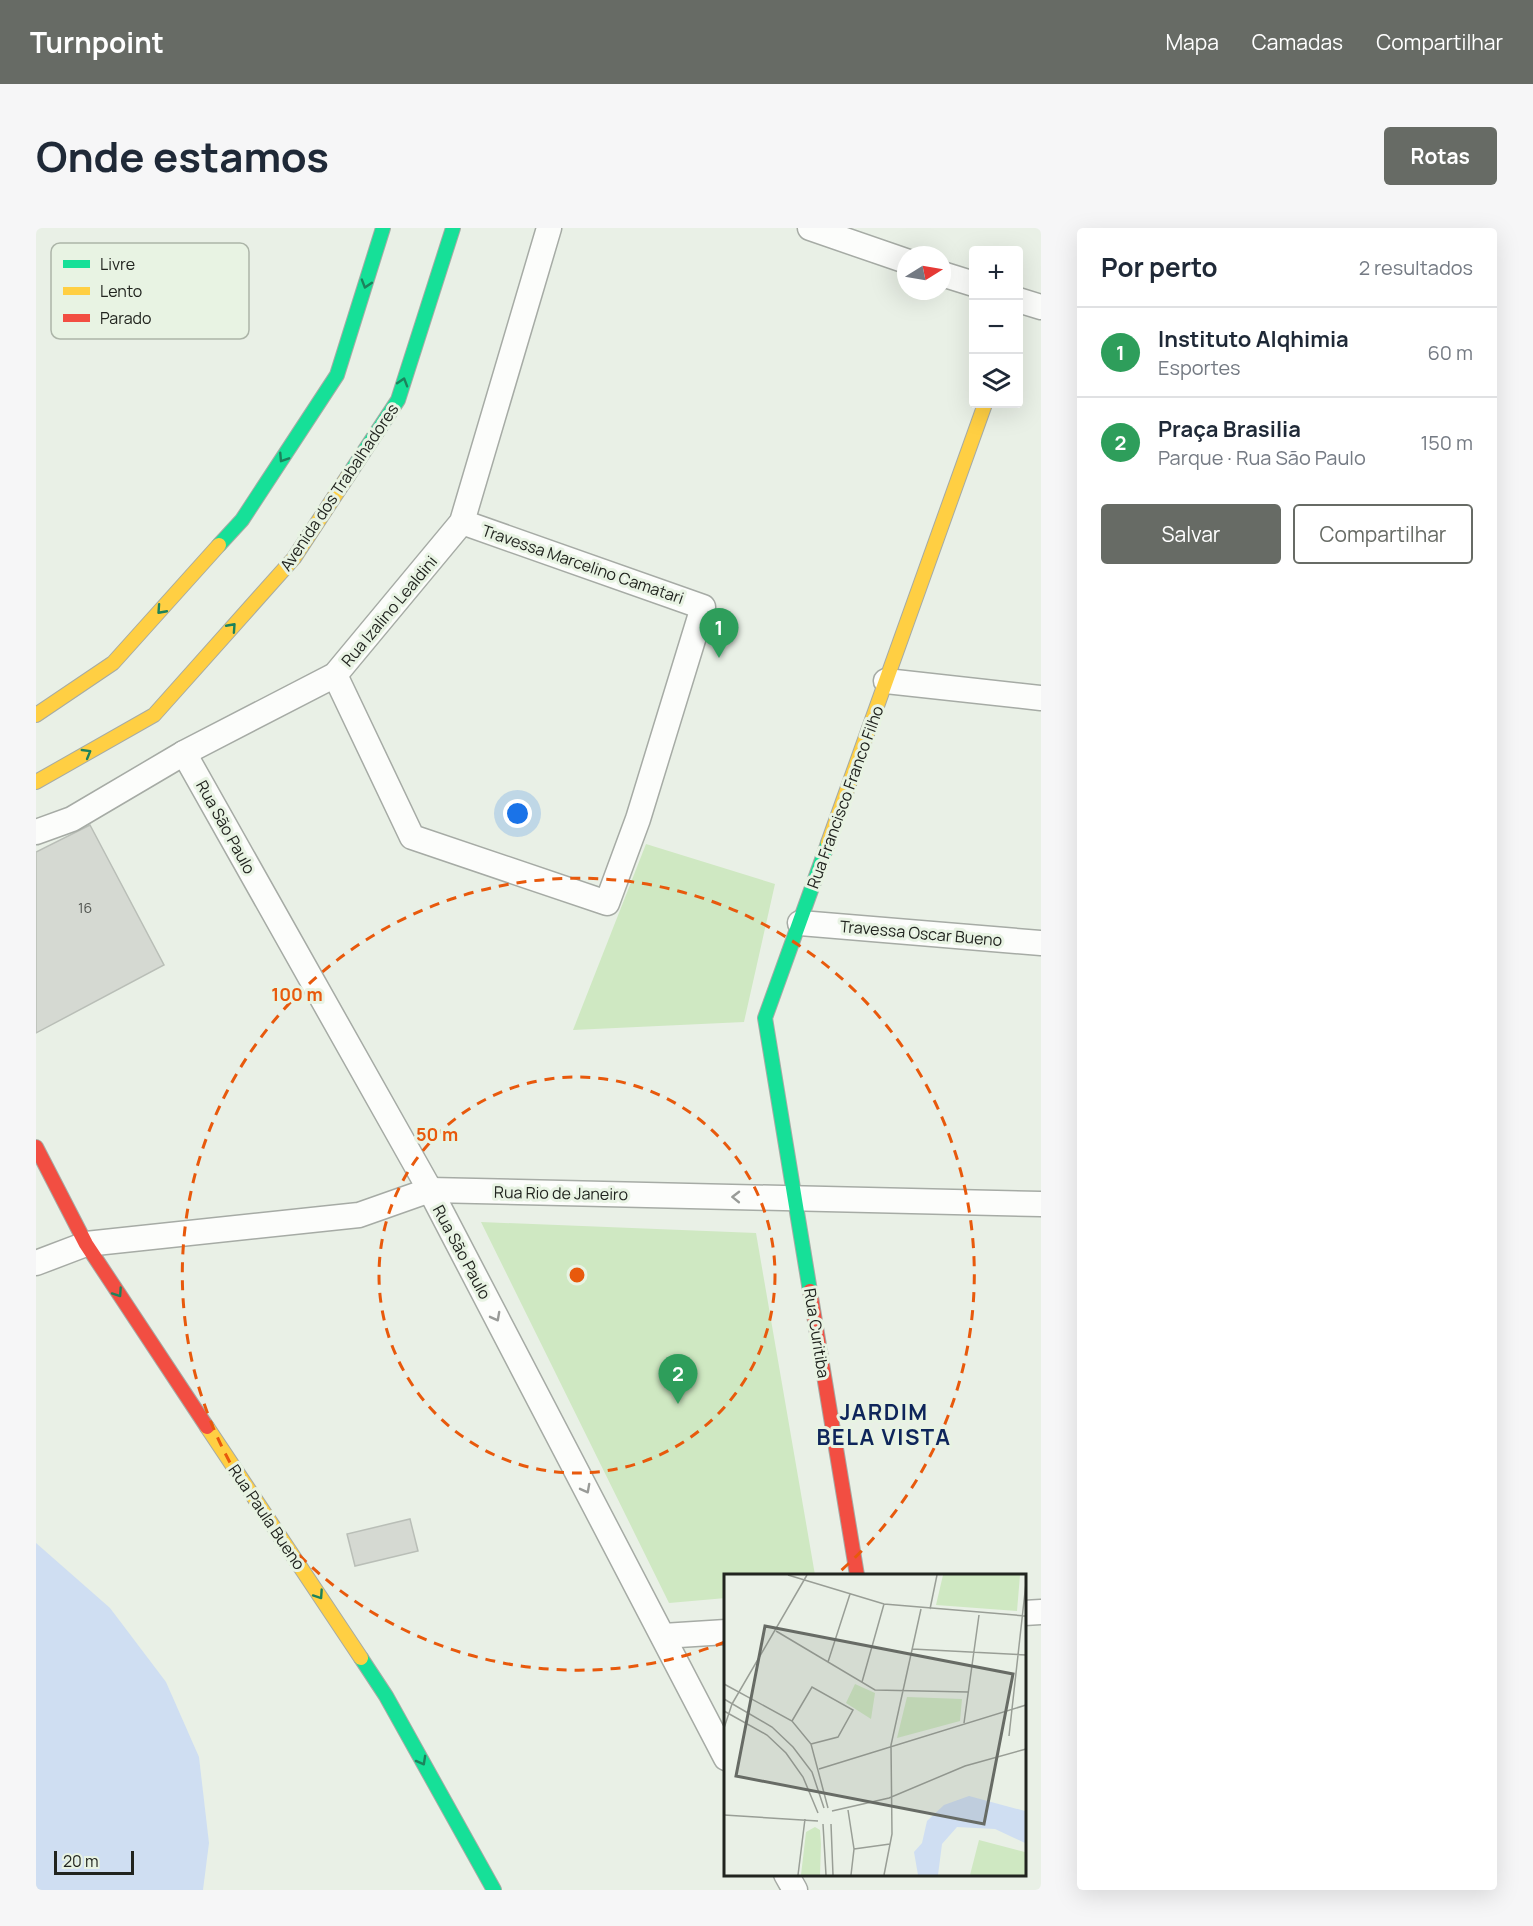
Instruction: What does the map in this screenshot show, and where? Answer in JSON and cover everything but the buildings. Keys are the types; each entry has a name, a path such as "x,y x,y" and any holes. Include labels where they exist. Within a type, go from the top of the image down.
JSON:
{"main road":[{"path":"36,715 113,663 242,520 337,375 383,228"},
{"name":"Avenida dos Trabalhadores","path":"36,782 154,715 294,558 398,400 453,228"},
{"name":"Rua Francisco Franco Filho","path":"795,1198 765,1018 984,408"},
{"name":"Rua Paula Bueno","path":"36,1147 86,1244 386,1696 494,1890"},
{"name":"Rua Curitiba","path":"795,1198 857,1574"}],"street":[{"name":"Rua Izalino Lealdini","path":"36,831 72,819 184,753 336,675 462,522 549,228"},
{"path":"810,228 897,258"},
{"path":"951,276 969,282"},
{"name":"Travessa Marcelino Camatari","path":"336,675 412,837 607,903 638,819 703,607 462,522"},
{"path":"886,681 1041,698"},
{"name":"Rua São Paulo","path":"184,753 430,1190 724,1754"},
{"name":"Travessa Oscar Bueno","path":"800,923 1041,943"},
{"name":"Rua Rio de Janeiro","path":"36,1263 86,1244 359,1215 430,1190 1041,1204"},
{"path":"1026,1613 1041,1612"},
{"path":"663,1636 724,1632"},
{"path":"787,1875 795,1890"}],"green space":[{"path":"646,844 775,884 744,1022 573,1030"},
{"path":"481,1222 756,1233 815,1574 724,1574 724,1598 669,1603"}],"water":[{"path":"36,1543 110,1608 166,1682 199,1757 209,1843 203,1890 36,1890"}],"traffic: fast":[{"path":"219,545 242,520 337,375 383,228"},
{"path":"348,476 398,400 453,228"},
{"path":"810,1291 765,1018 828,843"},
{"path":"361,1658 386,1696 494,1890"}],"traffic: slow":[{"path":"828,843 984,408"},
{"path":"36,782 154,715 294,558 348,476"},
{"path":"36,715 113,663 219,545"},
{"path":"207,1427 361,1658"}],"traffic: jam":[{"path":"36,1147 86,1244 207,1427"},
{"path":"810,1291 857,1574"}],"place":[{"name":"Instituto Alqhimia","path":"719,658"},
{"name":"Praça Brasilia","path":"678,1404"}],"district":[{"name":"JARDIM BELA VISTA","path":"884,1424"}]}
